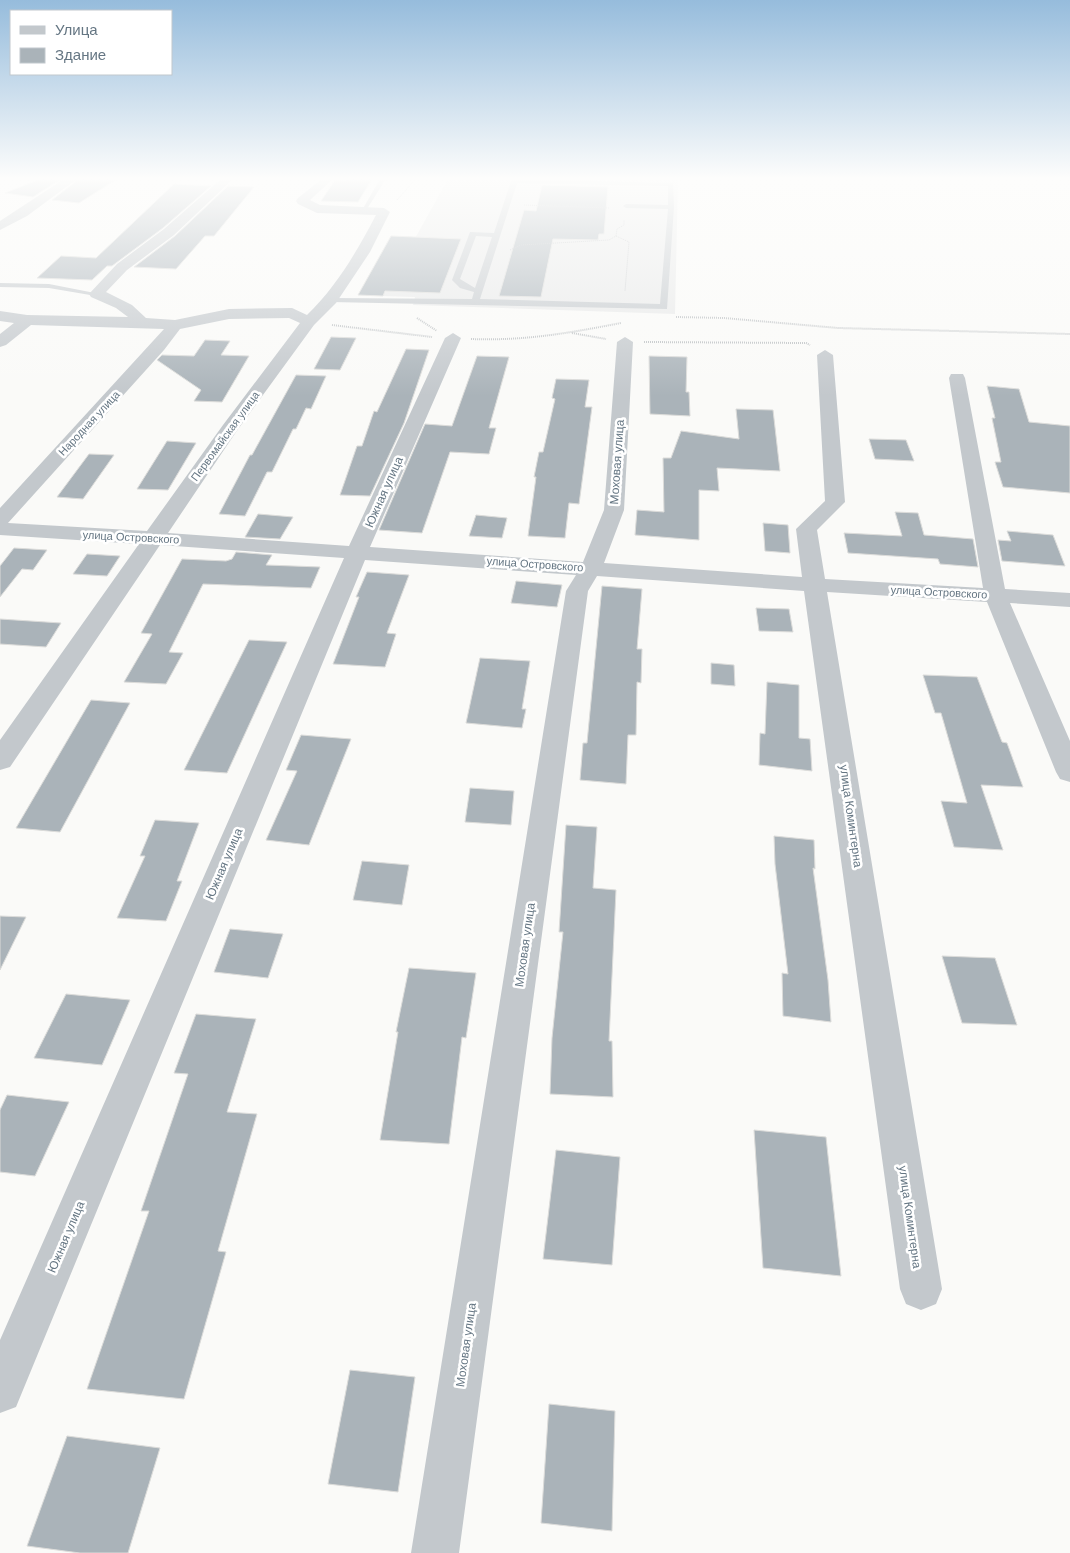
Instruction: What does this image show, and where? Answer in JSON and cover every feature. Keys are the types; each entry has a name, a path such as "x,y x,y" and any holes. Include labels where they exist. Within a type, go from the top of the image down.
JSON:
{"street":[{"path":"141,322 135,314 116,301 96,294 122,267 143,251"},
{"name":"Первомайская улица","path":"0,760 229,429 309,322 331,300 363,251"},
{"path":"0,316 27,320 141,322 175,325 229,314 292,313 309,322"},
{"path":"0,342 27,320"},
{"name":"Народная улица","path":"0,520 158,347 175,325"},
{"name":"Моховая улица","path":"435,1553 577,591 591,568 614,510 626,332"},
{"name":"Южная улица","path":"0,1391 357,552 453,338"},
{"name":"улица Коминтерна","path":"825,355 835,502 806,529 921,1288"},
{"path":"957,378 995,595 1070,772"},
{"name":"улица Островского","path":"0,530 152,538 816,585 1070,600"}],"lane":[{"path":"467,251 456,280 463,286 478,291"},
{"path":"475,301 491,251"},
{"path":"331,300 400,302 475,301 664,307 668,251"},
{"path":"0,285 49,286 96,294"}],"path":[{"path":"487,263 510,251"},
{"path":"623,306 628,251"},
{"path":"400,302 424,324 453,338"},
{"path":"676,317 724,318 838,328 1070,334"},
{"path":"309,322 402,335 502,340 569,332 626,332 806,342 825,355"},
{"path":"569,332 626,332"}],"shaded area":[{"path":"408,251 676,251 675,314 413,305 415,297 383,296"}],"building":[{"path":"103,251 131,251 112,266 107,266 92,280 37,278 61,256 96,258"},
{"path":"155,251 191,251 176,269 134,267"},
{"path":"382,251 456,251 440,293 385,291 383,296 358,295"},
{"path":"512,251 550,251 541,297 499,296"},
{"path":"331,337 356,338 340,370 314,369"},
{"path":"205,340 230,341 221,355 249,356 222,402 194,401 201,390 157,360 162,355 194,356"},
{"path":"406,349 429,350 404,423 370,496 340,495 357,446 362,446 374,411 377,412"},
{"path":"477,356 509,357 489,428 496,428 489,454 450,452 422,533 379,530 425,424 452,426"},
{"path":"649,356 687,357 686,392 689,392 690,416 650,414"},
{"path":"296,375 326,376 311,409 306,408 296,429 293,429 272,472 267,472 245,516 219,514 250,455 252,455"},
{"path":"556,379 589,380 585,407 592,407 579,504 569,503 565,538 528,536 536,477 534,477 539,452 543,452 555,399 552,398"},
{"path":"987,386 1019,389 1029,422 1070,426 1070,493 1003,487 995,462 1001,462 992,418 995,418"},
{"path":"736,409 773,410 780,471 717,468 719,491 699,490 699,540 635,535 637,510 664,512 663,458 671,458 681,431 739,439"},
{"path":"869,439 906,440 914,461 875,459"},
{"path":"167,441 196,443 168,490 137,489"},
{"path":"89,454 114,455 83,499 57,497"},
{"path":"895,512 918,513 924,535 973,539 978,567 940,564 938,559 848,553 844,533 902,536"},
{"path":"258,514 293,517 280,539 245,537"},
{"path":"476,515 507,518 502,538 469,536"},
{"path":"763,523 788,525 790,553 765,551"},
{"path":"1007,531 1053,535 1065,566 1002,561 998,540 1011,541"},
{"path":"14,548 47,550 33,570 22,569 0,597 0,566"},
{"path":"236,552 272,555 266,565 320,567 311,588 203,584 169,652 183,653 166,684 124,682 152,634 141,633 182,559 226,561 232,559"},
{"path":"87,554 120,556 107,576 73,574"},
{"path":"367,572 409,575 387,633 396,634 385,667 333,664 359,597 356,597"},
{"path":"516,581 562,585 557,607 511,603"},
{"path":"602,586 642,589 637,649 642,649 641,683 637,682 636,735 628,735 626,784 580,780 583,743 587,743"},
{"path":"756,608 789,609 793,632 759,631"},
{"path":"0,619 61,623 46,647 0,644"},
{"path":"249,640 287,642 227,773 184,770"},
{"path":"480,658 530,661 522,709 526,709 522,728 466,723"},
{"path":"711,663 734,665 735,686 711,684"},
{"path":"923,675 977,677 1002,742 1007,743 1023,787 981,785 1003,850 954,847 941,801 967,803 941,713 935,713"},
{"path":"767,682 799,685 799,738 810,739 812,771 759,765 760,733 765,734"},
{"path":"91,700 130,703 60,832 16,828"},
{"path":"301,735 351,739 309,845 266,840 297,771 286,770"},
{"path":"470,788 514,791 511,825 465,822"},
{"path":"155,820 199,823 177,881 182,881 166,921 117,918 145,856 140,856"},
{"path":"566,825 597,827 593,888 616,890 609,1041 612,1041 613,1097 550,1094 552,1038 563,932 559,932"},
{"path":"774,836 814,840 815,869 813,868 828,980 831,1022 783,1016 782,973 788,974 775,864"},
{"path":"362,861 409,865 402,905 353,900"},
{"path":"0,916 26,917 0,970"},
{"path":"230,929 283,934 268,978 214,972"},
{"path":"942,956 995,958 1017,1025 962,1023"},
{"path":"409,968 476,973 466,1038 462,1037 449,1144 380,1140 398,1032 396,1032"},
{"path":"66,994 130,1000 102,1065 34,1058"},
{"path":"196,1014 256,1019 227,1112 257,1114 218,1251 226,1252 184,1399 87,1389 149,1211 141,1211 188,1074 174,1073"},
{"path":"7,1095 69,1102 35,1176 0,1172 0,1110"},
{"path":"754,1130 826,1137 841,1276 763,1268"},
{"path":"556,1150 620,1157 612,1265 543,1259"},
{"path":"350,1370 415,1377 398,1492 328,1484"},
{"path":"549,1404 615,1411 612,1531 541,1523"},
{"path":"67,1436 160,1448 128,1553 80,1553 27,1546"}]}
